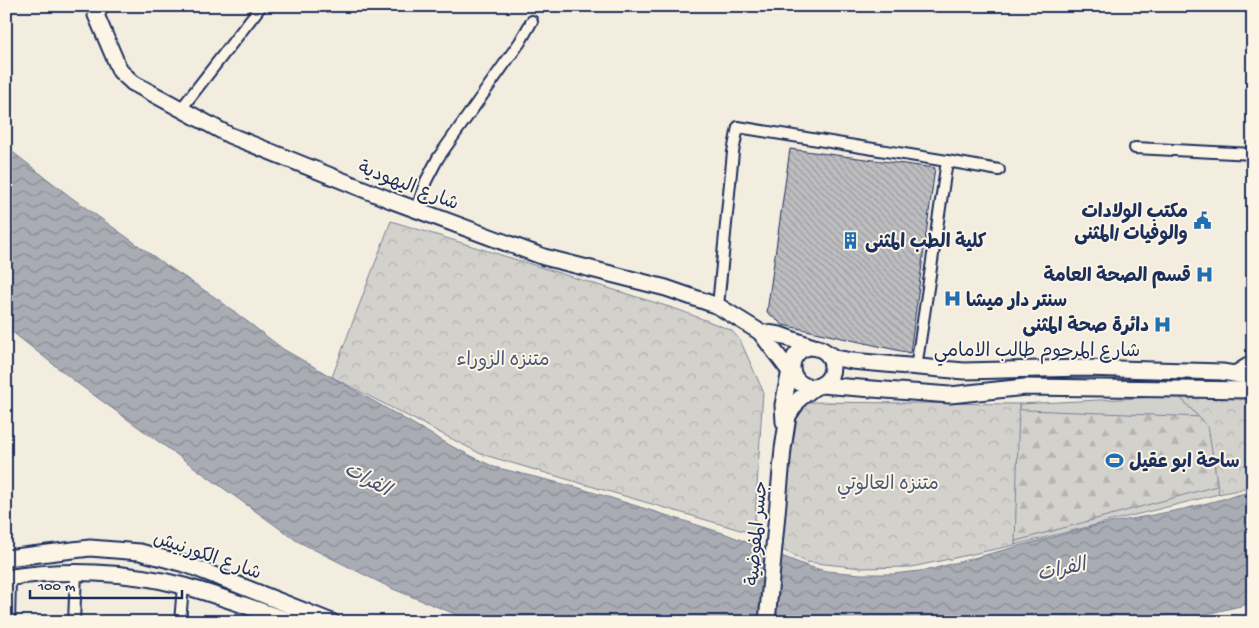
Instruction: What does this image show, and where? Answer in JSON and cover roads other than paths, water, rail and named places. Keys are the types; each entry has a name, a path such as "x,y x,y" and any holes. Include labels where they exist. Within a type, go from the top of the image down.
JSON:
{"street":[{"name":"شارع اليهودية","path":"101,6 96,15 120,71 133,83 229,134 417,209 544,256 666,288 718,306 760,332"},
{"path":"181,109 261,6"},
{"path":"417,209 426,181 438,158 520,42 532,21"},
{"path":"718,306 733,152 738,128 999,170"},
{"path":"1135,148 1253,154"},
{"path":"916,368 947,161"},
{"path":"760,332 803,386 818,386"},
{"name":"شارع المرحوم طالب الامامي","path":"760,332 780,335 844,360 916,368 964,371 1084,368 1243,374"},
{"path":"809,347 819,349 828,355 832,368 827,381 807,392 793,407 788,416 784,441 783,405 798,353 809,347"},
{"path":"1236,389 1246,385 1247,379 1243,374 1253,360"},
{"name":"شارع المرحوم طالب الامامي","path":"818,386 950,395 1025,387 1253,390"},
{"name":"جسر المفوضية","path":"767,622 784,441"},
{"name":"شارع الكورنيش","path":"6,558 81,549 140,552 188,565 292,616"},
{"path":"74,622 76,573"},
{"name":"شارع الكورنيش","path":"8,578 76,573 139,577 183,586 292,616 332,622"},
{"path":"8,578 9,622"},
{"path":"180,622 183,586"}],"water":[{"name":"الفرات","path":"6,147 72,198 163,263 219,300 283,349 455,448 494,467 576,487 726,534 807,566 826,571 861,574 893,574 928,570 1095,526 1184,509 1253,491 1253,603 1172,622 475,622 393,589 297,541 77,383 6,327"}],"place":[{"name":"مكتب الولادات والوفيات /المثنى","path":"1202,221"},
{"name":"كلية الطب المثنى","path":"851,240"},
{"name":"قسم الصحة العامة","path":"1205,274"},
{"name":"سنتر دار ميشا","path":"952,299"},
{"name":"دائرة صحة المثنى","path":"1163,324"},
{"name":"ساحة ابو عقيل","path":"1115,460"}],"park label":[{"name":"متنزه الزوراء","path":"503,358"},
{"name":"متنزه العالوتي","path":"888,482"}]}
